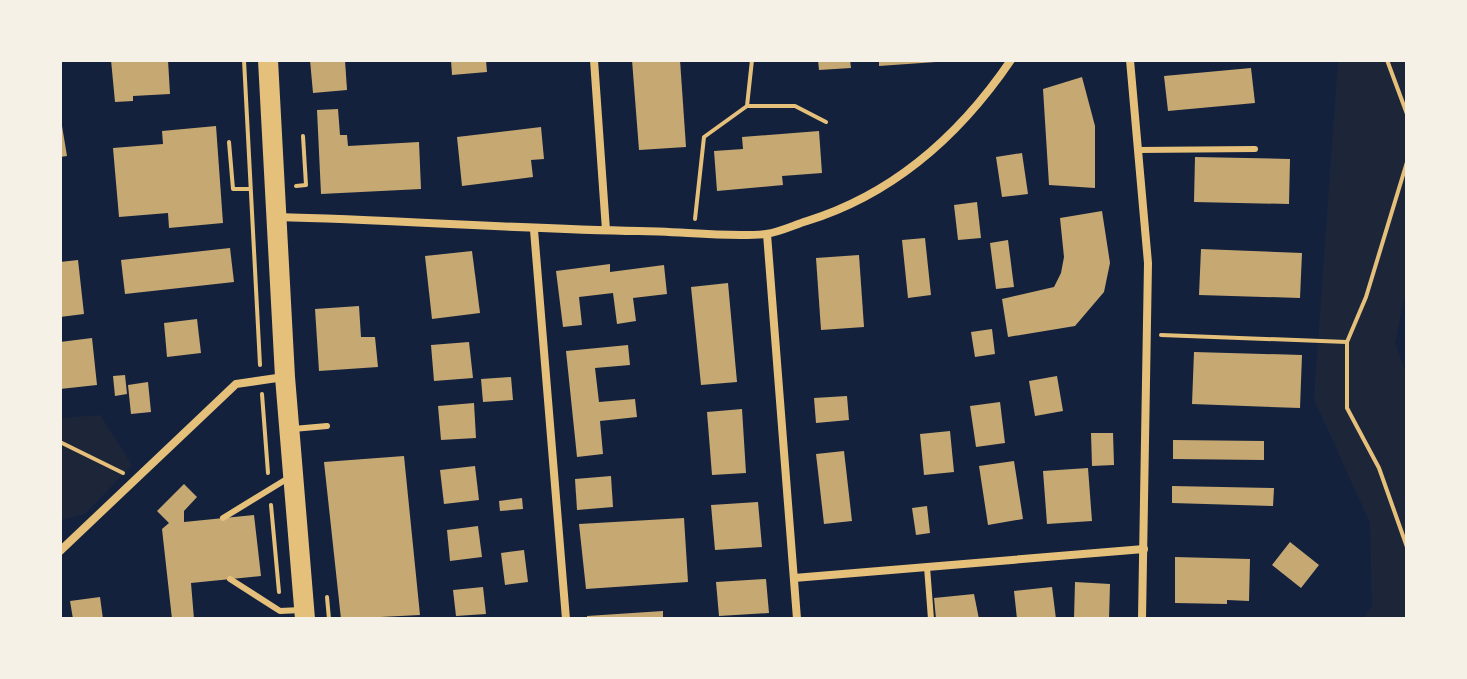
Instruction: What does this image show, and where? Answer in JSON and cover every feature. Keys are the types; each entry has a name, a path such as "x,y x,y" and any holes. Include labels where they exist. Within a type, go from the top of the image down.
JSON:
{"main road":[{"path":"268,60 285,377 305,614"}],"street":[{"path":"594,60 606,230"},
{"path":"276,217 534,230 767,234 842,210 879,191 928,157 989,93 1011,60"},
{"path":"1130,60 1148,263 1142,619"},
{"path":"534,230 566,619"},
{"path":"767,234 797,619"},
{"path":"60,551 236,384 285,377"},
{"path":"794,578 1144,549"}],"lane":[{"path":"1138,150 1255,149"},
{"path":"289,429 327,426"},
{"path":"223,518 293,475"},
{"path":"927,567 931,619"},
{"path":"230,579 280,611 305,614"}],"path":[{"path":"747,106 752,60"},
{"path":"1387,60 1407,114"},
{"path":"694,232 704,137 747,106 795,106 826,122"},
{"path":"296,186 306,185 303,136"},
{"path":"229,142 233,189 250,189"},
{"path":"1407,162 1366,297 1347,342 1347,408 1379,468 1407,547"},
{"path":"295,173 297,218"},
{"path":"1146,334 1347,342"},
{"path":"60,442 136,479"},
{"path":"326,589 329,619"}],"shaded area":[{"path":"1338,60 1407,60 1407,285 1395,343 1407,376 1407,619 1363,619 1372,606 1370,523 1314,399"},
{"path":"100,415 132,465 85,514 60,520 60,418"}],"building":[{"path":"111,60 168,60 170,94 133,96 133,101 115,102"},
{"path":"310,60 345,60 347,90 313,93"},
{"path":"451,60 486,60 487,72 452,75"},
{"path":"632,60 680,60 686,147 639,150"},
{"path":"818,60 850,60 851,68 819,70"},
{"path":"879,60 936,60 936,62 879,66"},
{"path":"1251,68 1255,103 1168,111 1164,76"},
{"path":"1082,77 1095,126 1095,188 1049,185 1043,89"},
{"path":"338,109 340,135 347,135 348,146 419,142 421,189 321,194 317,110"},
{"path":"60,114 67,156 60,157"},
{"path":"216,126 223,223 169,228 168,213 119,217 113,148 163,144 162,131"},
{"path":"541,127 544,159 531,160 533,177 462,186 457,137"},
{"path":"819,131 822,173 782,176 783,185 717,191 714,151 743,149 742,137"},
{"path":"1022,153 1028,194 1002,197 996,157"},
{"path":"1195,157 1290,159 1289,204 1194,202"},
{"path":"977,202 981,238 958,240 954,205"},
{"path":"1102,211 1110,263 1104,292 1075,326 1008,337 1002,299 1054,287 1061,273 1064,257 1060,218"},
{"path":"925,238 931,295 908,298 902,240"},
{"path":"1008,240 1014,287 996,289 990,243"},
{"path":"230,248 234,282 125,294 121,260"},
{"path":"1201,249 1302,253 1300,298 1199,295"},
{"path":"472,251 480,313 432,319 425,256"},
{"path":"859,255 864,327 821,330 816,258"},
{"path":"78,260 84,314 60,317 60,262"},
{"path":"610,264 610,272 664,265 667,294 633,298 636,321 617,324 613,293 579,297 582,325 563,327 556,271"},
{"path":"728,283 737,382 701,385 691,287"},
{"path":"359,306 361,337 375,337 378,367 319,371 315,309"},
{"path":"197,319 201,353 167,357 164,323"},
{"path":"992,329 995,354 975,357 971,332"},
{"path":"92,338 97,385 60,389 60,342"},
{"path":"469,342 473,378 434,381 431,345"},
{"path":"628,345 630,365 595,368 599,402 635,399 637,417 600,421 603,454 577,457 566,351"},
{"path":"1194,352 1302,355 1300,408 1192,404"},
{"path":"125,375 127,394 115,396 113,376"},
{"path":"1057,376 1063,411 1035,416 1029,381"},
{"path":"511,377 513,400 483,402 481,379"},
{"path":"148,382 151,412 131,414 128,385"},
{"path":"847,396 849,420 816,423 814,398"},
{"path":"1000,402 1005,443 976,447 970,406"},
{"path":"474,403 476,438 441,440 438,406"},
{"path":"742,409 746,473 712,475 707,412"},
{"path":"950,431 954,472 924,475 920,434"},
{"path":"1091,433 1113,433 1114,465 1092,466"},
{"path":"1173,440 1264,441 1264,460 1173,459"},
{"path":"844,451 852,521 824,524 816,454"},
{"path":"404,456 420,615 341,619 324,462"},
{"path":"1014,461 1023,519 988,525 979,466"},
{"path":"475,466 479,500 444,504 440,470"},
{"path":"1088,468 1092,521 1047,524 1043,471"},
{"path":"611,476 613,507 577,510 575,479"},
{"path":"184,484 197,497 184,511 184,522 254,515 261,576 191,583 194,619 172,619 162,529 169,523 157,511"},
{"path":"1172,486 1274,488 1273,506 1172,503"},
{"path":"522,498 523,509 500,511 499,501"},
{"path":"758,502 762,547 715,550 711,505"},
{"path":"927,506 930,533 916,535 912,508"},
{"path":"684,518 688,582 586,589 579,524"},
{"path":"478,526 482,557 450,561 447,530"},
{"path":"1290,542 1319,565 1301,588 1272,565"},
{"path":"524,550 528,582 505,585 501,553"},
{"path":"1175,557 1250,559 1249,601 1227,600 1227,604 1175,603"},
{"path":"766,579 769,613 719,616 716,582"},
{"path":"1075,582 1110,584 1109,619 1074,619"},
{"path":"483,587 486,614 456,616 453,590"},
{"path":"1052,587 1056,619 1017,619 1014,591"},
{"path":"974,594 979,619 936,619 934,598"},
{"path":"100,597 103,619 73,619 70,601"},
{"path":"663,611 663,619 587,619 587,616"}]}
